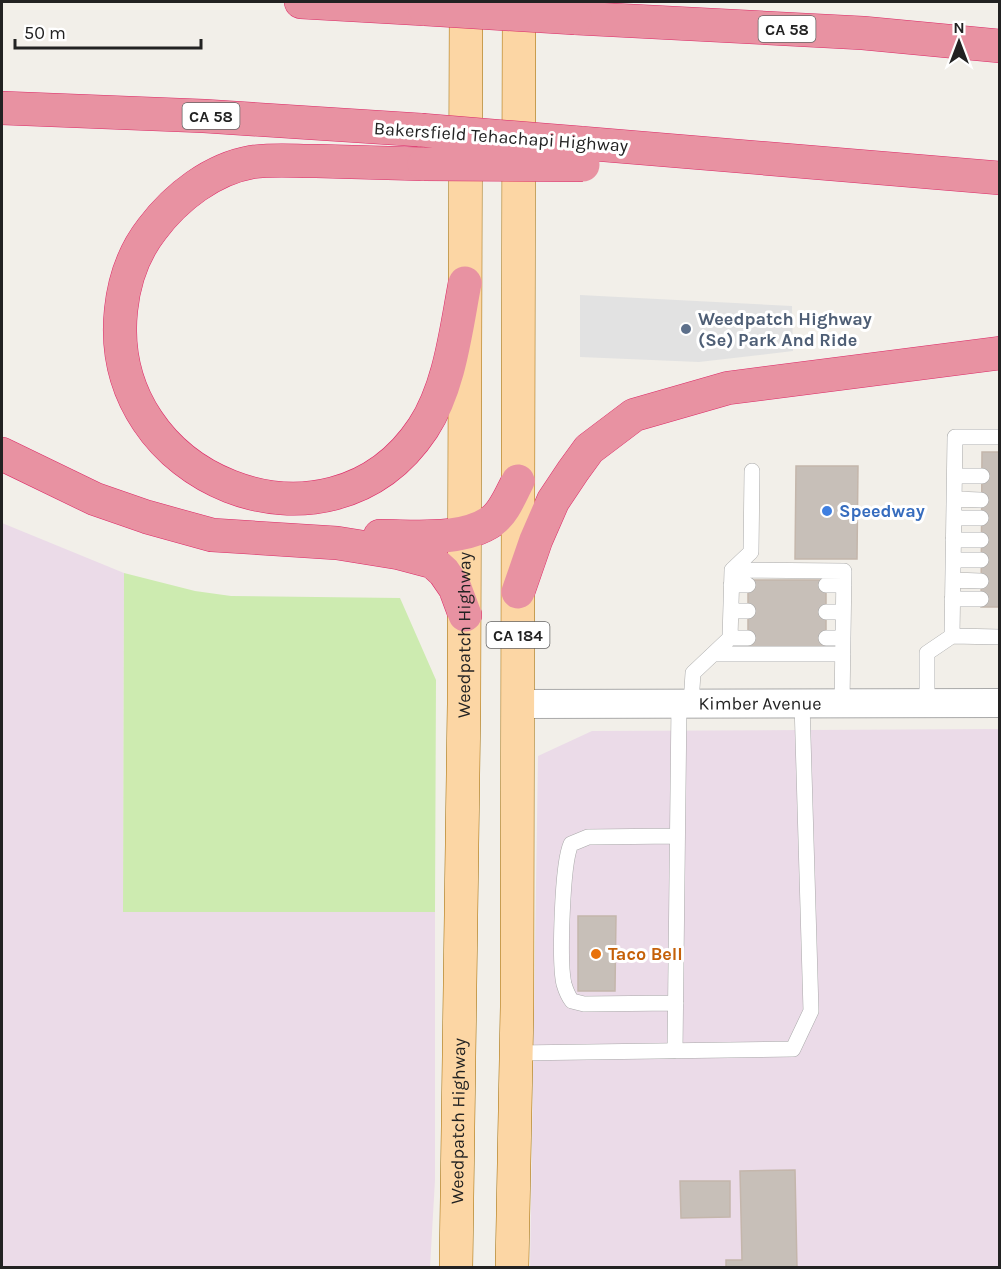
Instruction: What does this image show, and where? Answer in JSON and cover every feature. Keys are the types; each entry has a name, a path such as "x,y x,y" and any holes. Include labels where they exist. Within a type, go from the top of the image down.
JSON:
{"highway":[{"name":"CA 58","path":"301,2 863,33 999,45"},
{"path":"425,9 508,2"},
{"name":"Bakersfield Tehachapi Highway","path":"2,108 204,116 421,130 582,154 867,166 999,178"},
{"path":"465,283 450,357 436,405 423,429 382,471 350,487 318,496 283,498 251,494 222,485 191,467 166,446 146,421 131,392 123,363 119,328 122,296 131,264 145,238 165,212 189,190 220,172 251,162 424,164 582,154"},
{"path":"518,592 536,540 553,501 590,449 634,415 728,388 999,353"},
{"path":"2,454 95,499 147,517 212,535 337,543 399,553 433,562 444,572 455,588 465,615"},
{"path":"337,543 375,536 441,536 465,532 493,521 507,502 518,481"}],"main road":[{"name":"Weedpatch Highway","path":"456,1268 465,615 466,2"},
{"name":"CA 184","path":"512,1268 517,1053 519,2"}],"street":[{"name":"Kimber Avenue","path":"518,704 999,703"}],"lane":[{"path":"952,636 955,437 999,437"},
{"path":"675,1051 678,836 685,704 693,673 730,638 731,577 751,552 752,471"},
{"path":"955,476 982,476"},
{"path":"955,499 981,500"},
{"path":"954,518 981,518"},
{"path":"953,540 981,540"},
{"path":"953,560 981,560"},
{"path":"731,577 844,572 842,703"},
{"path":"731,577 748,585"},
{"path":"953,580 981,580"},
{"path":"826,585 844,585"},
{"path":"952,599 981,599"},
{"path":"731,611 747,611"},
{"path":"826,612 843,612"},
{"path":"927,703 927,653 952,636 999,637"},
{"path":"730,638 747,638"},
{"path":"826,638 843,638"},
{"path":"715,654 843,654"},
{"path":"517,1053 793,1049 811,1011 802,703"},
{"path":"676,1003 584,1004 572,1001 563,982 563,929 564,867 571,844 588,837 678,836"}],"shaded area":[{"name":"Weedpatch Highway (Se) Park And Ride","path":"580,295 792,306 793,351 699,362 580,357"},
{"path":"2,523 124,573 123,912 435,912 435,1180 430,1267 2,1267"},
{"path":"999,729 999,1267 530,1268 538,756 592,731"}],"green space":[{"path":"124,573 195,591 231,596 400,598 436,680 435,912 123,912"}],"building":[{"path":"982,452 1000,452 1000,607 981,607"},
{"path":"796,466 858,466 857,559 795,559"},
{"path":"748,580 826,580 826,647 748,647"},
{"path":"578,916 616,916 615,991 578,991"},
{"path":"795,1170 797,1268 726,1268 726,1260 742,1260 740,1171"},
{"path":"680,1181 730,1181 730,1217 681,1218"}],"place":[{"name":"Weedpatch Highway (Se) Park And Ride","path":"686,329"},
{"name":"Speedway","path":"827,511"},
{"name":"Taco Bell","path":"596,954"}]}
